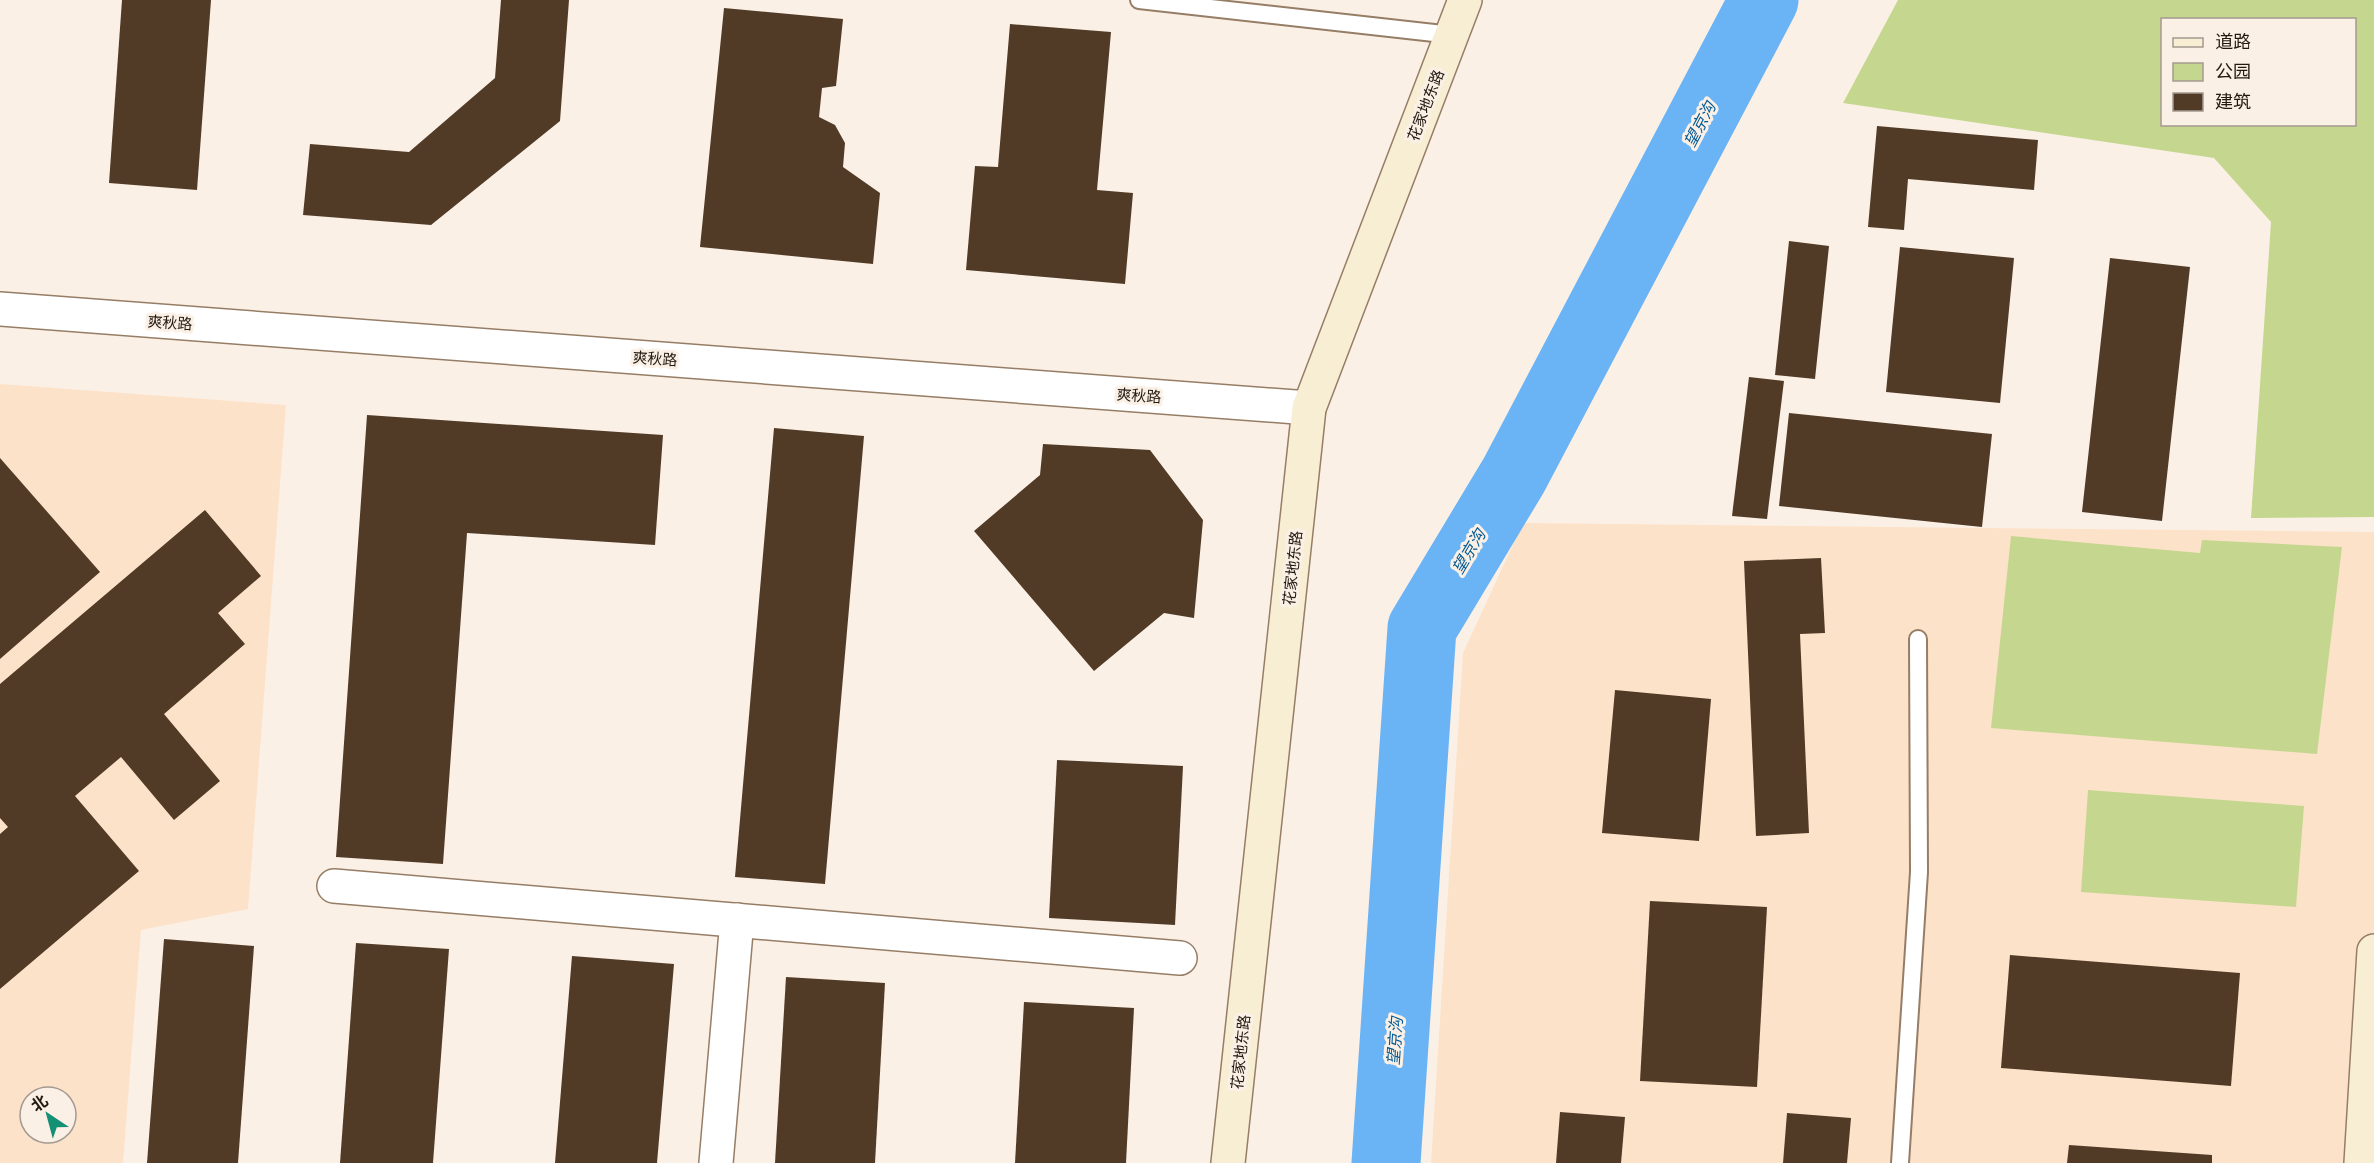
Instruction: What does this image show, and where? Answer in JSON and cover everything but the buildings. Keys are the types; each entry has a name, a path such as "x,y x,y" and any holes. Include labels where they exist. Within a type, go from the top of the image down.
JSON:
{"street":[{"name":"花家地东路","path":"1228,1163 1310,408 1466,0"},
{"name":"爽秋路","path":"0,309 1310,408"},
{"path":"334,886 1180,958"},
{"path":"716,1163 737,920"},
{"path":"2361,1163 2374,951"}],"lane":[{"path":"1139,0 1452,34"},
{"path":"1900,1163 1919,872 1918,639"}],"shaded area":[{"path":"0,384 286,405 248,909 141,930 123,1163 0,1163"},
{"path":"1523,523 2374,532 2374,1163 1431,1163 1463,653"}],"green space":[{"path":"1898,0 2374,0 2374,517 2251,518 2271,222 2214,158 1843,103"},
{"path":"2011,536 2200,553 2202,540 2342,547 2317,754 1991,728"},
{"path":"2088,790 2304,806 2296,907 2081,892"}],"waterway":[{"name":"望京沟","path":"1386,1163 1422,628 1514,475 1764,0"}]}
